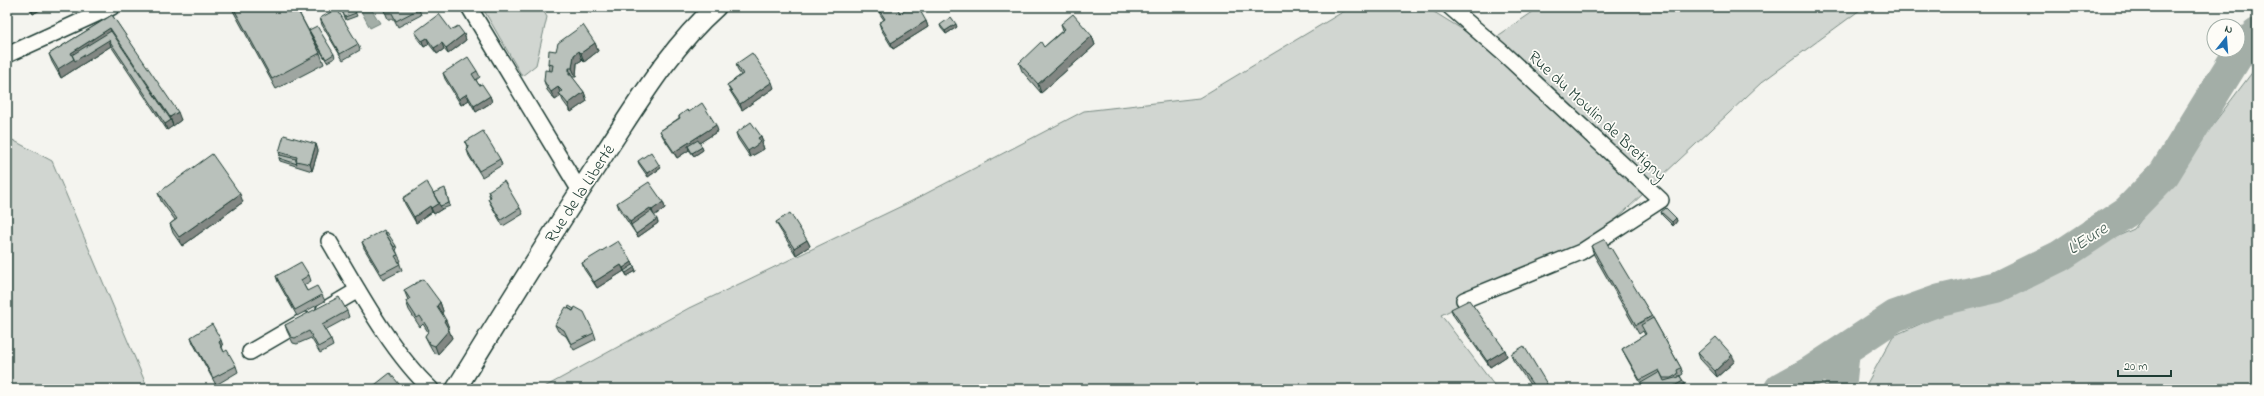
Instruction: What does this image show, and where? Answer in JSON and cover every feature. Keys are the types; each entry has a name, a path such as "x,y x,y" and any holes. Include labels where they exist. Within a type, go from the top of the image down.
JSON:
{"street":[{"path":"7,55 112,7"},
{"path":"469,7 580,191"},
{"name":"Rue de la Liberté","path":"456,389 580,191 650,84 701,21 716,7"},
{"name":"Rue du Moulin de Bretigny","path":"1450,7 1509,59 1661,200 1581,252 1464,300"},
{"path":"329,241 358,290 413,372 431,389"},
{"path":"250,352 358,290"}],"shaded area":[{"path":"370,7 380,23 370,28 360,9"},
{"path":"482,7 541,7 547,17 536,65 522,76"},
{"path":"1351,7 1426,7 1486,44 1540,7 1864,7 1762,82 1594,240 1441,315 1497,389 541,389 689,308 908,203 1084,111 1199,98"},
{"path":"2257,66 2257,389 1864,389 1893,336 2134,229"},
{"path":"7,137 52,161 148,389 7,389"}],"building":[{"path":"233,7 296,7 320,53 272,79"},
{"path":"340,7 353,7 356,13 345,17"},
{"path":"383,7 417,7 419,9 396,21 392,13 385,13"},
{"path":"897,7 900,13 910,7 918,7 926,21 891,43 879,23 885,19 878,8"},
{"path":"337,9 358,44 340,54 320,18"},
{"path":"439,14 451,30 458,26 464,34 446,48 442,43 434,48 427,38 422,41 415,32"},
{"path":"1073,14 1092,36 1038,84 1019,63 1041,42 1044,47 1065,29 1061,24"},
{"path":"112,15 178,112 170,117 110,28 71,53 74,59 58,69 49,54"},
{"path":"951,17 956,24 945,31 940,25"},
{"path":"583,25 595,43 581,53 579,51 574,55 572,68 569,68 569,75 571,75 584,92 568,104 559,93 562,91 558,87 551,92 544,81 545,70 552,71 553,65 548,64 549,50 556,51 558,43"},
{"path":"317,26 334,54 326,59 309,30"},
{"path":"111,31 171,120 165,124 109,40 75,61 72,55"},
{"path":"752,53 772,82 740,104 727,85 743,74 736,64"},
{"path":"468,57 477,71 472,74 479,85 482,84 490,96 474,106 467,94 459,99 443,73"},
{"path":"702,103 716,125 674,152 660,131 680,118 679,116 687,110 689,112"},
{"path":"751,122 761,136 758,138 761,142 748,151 736,133"},
{"path":"483,131 500,159 479,171 467,150 469,148 465,142"},
{"path":"284,135 316,144 310,164 296,161 297,157 279,152"},
{"path":"698,140 702,147 692,153 688,146"},
{"path":"651,152 659,165 647,173 638,161"},
{"path":"212,154 240,194 179,237 170,224 177,219 158,193"},
{"path":"280,155 296,159 297,164 279,158"},
{"path":"504,181 520,208 501,220 488,199 491,197 488,191"},
{"path":"427,182 439,203 431,208 430,206 414,217 403,198"},
{"path":"649,182 663,202 652,210 650,208 630,222 617,203"},
{"path":"445,188 449,203 440,206 433,193"},
{"path":"1666,208 1676,218 1672,222 1661,212"},
{"path":"651,211 657,219 636,234 631,225"},
{"path":"790,213 807,240 794,248 776,222"},
{"path":"384,230 398,255 395,256 400,264 381,274 362,242"},
{"path":"387,232 396,246 394,247 385,233"},
{"path":"1605,239 1652,316 1636,325 1591,246"},
{"path":"618,241 632,262 623,268 621,265 594,282 582,263"},
{"path":"301,262 309,275 301,280 307,291 317,286 322,295 295,310 276,276"},
{"path":"633,265 635,267 626,273 624,271"},
{"path":"423,279 440,302 437,306 446,320 444,321 449,330 435,346 430,344 425,336 429,330 420,316 417,318 406,301 410,299 404,290"},
{"path":"339,297 347,311 322,325 331,340 318,347 309,331 295,338 291,337 285,325"},
{"path":"1469,300 1505,350 1487,361 1451,309"},
{"path":"569,306 574,309 573,311 568,308"},
{"path":"566,307 573,311 575,307 584,312 594,333 571,344 564,330 555,325"},
{"path":"1653,318 1681,368 1677,370 1678,374 1671,378 1663,378 1659,370 1640,380 1622,349 1646,334 1641,325"},
{"path":"212,324 221,340 219,342 224,352 227,350 236,366 213,378 191,337"},
{"path":"1716,337 1732,355 1715,371 1698,353"},
{"path":"1524,346 1550,389 1536,389 1511,354"},
{"path":"1660,372 1664,381 1679,377 1679,375 1683,381 1669,389 1644,389 1641,383"},
{"path":"390,373 403,389 371,388"}],"waterway":[{"name":"L'Eure","path":"1780,389 1809,373 1895,316 1940,300 1997,287 2060,256 2128,211 2164,174 2242,48 2257,34"},
{"name":"L'Eure","path":"1840,389 1844,350"}]}
